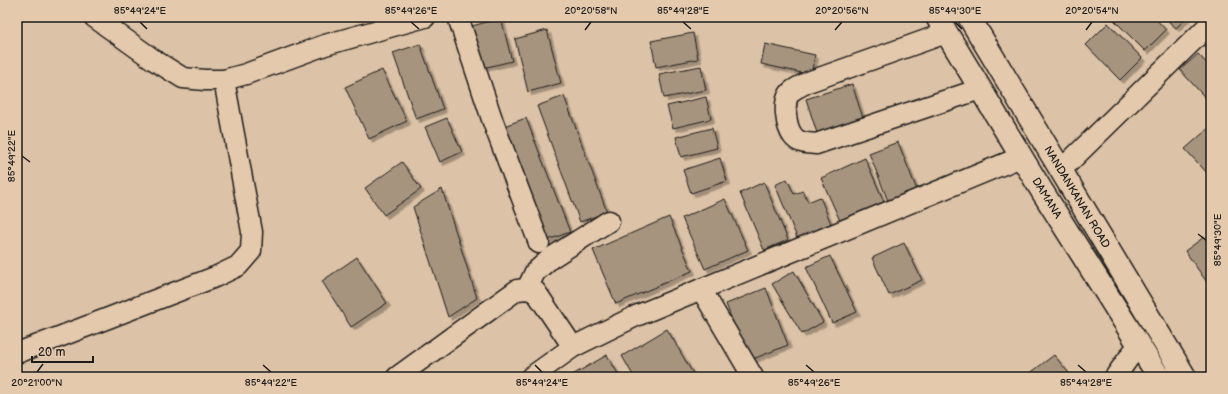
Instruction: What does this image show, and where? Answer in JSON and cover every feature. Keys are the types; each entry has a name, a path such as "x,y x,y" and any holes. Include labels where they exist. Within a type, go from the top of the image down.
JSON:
{"main road":[{"name":"NANDANKANAN ROAD","path":"969,17 1185,377"},
{"name":"DAMANA","path":"942,25 1021,157 1159,377"}],"street":[{"path":"94,17 154,60 183,78 205,80 224,80 246,74 325,45 425,17"},
{"path":"458,17 493,122 539,243"},
{"path":"1061,170 1211,23"},
{"path":"942,25 808,82 791,92 786,103 785,112 793,136 804,143 816,144 980,89"},
{"path":"20,352 215,277 238,266 251,250 252,232 224,80"},
{"path":"531,377 572,347 636,316 1021,157"},
{"path":"527,289 535,272 551,258 609,221"},
{"path":"397,377 517,290 527,289 536,292 544,302 572,347"},
{"path":"701,289 753,377"},
{"path":"1115,377 1138,345"}],"building":[{"path":"1114,17 1154,17 1166,30 1145,51 1113,19"},
{"path":"1164,17 1187,17 1176,28"},
{"path":"501,18 512,61 483,68 472,26"},
{"path":"1108,23 1142,58 1120,80 1086,45"},
{"path":"547,30 561,83 528,92 515,39"},
{"path":"693,33 698,59 656,67 651,41"},
{"path":"1211,38 1211,53 1204,45"},
{"path":"420,44 443,109 416,119 393,53"},
{"path":"765,44 815,55 811,75 761,64"},
{"path":"1198,54 1211,68 1211,104 1180,70"},
{"path":"701,66 706,90 664,98 659,74"},
{"path":"382,70 407,121 369,139 345,87"},
{"path":"852,84 863,118 817,133 806,99"},
{"path":"564,96 607,212 580,222 537,106"},
{"path":"706,97 711,119 673,128 667,106"},
{"path":"447,118 462,152 440,162 425,127"},
{"path":"526,118 570,232 548,240 504,126"},
{"path":"1211,126 1211,177 1185,149"},
{"path":"712,128 717,148 681,157 676,137"},
{"path":"898,142 917,190 888,201 869,153"},
{"path":"720,158 727,181 691,193 683,170"},
{"path":"865,158 885,204 841,223 821,178"},
{"path":"402,162 421,189 384,215 365,188"},
{"path":"787,179 794,194 803,191 808,202 820,197 832,226 798,240 775,185"},
{"path":"764,182 788,240 764,250 740,193"},
{"path":"442,189 477,298 448,317 413,207"},
{"path":"725,199 748,250 705,269 682,218"},
{"path":"669,217 692,271 616,304 593,250"},
{"path":"1204,237 1211,247 1211,288 1185,251"},
{"path":"904,243 922,280 889,295 872,258"},
{"path":"830,256 857,312 832,323 806,267"},
{"path":"357,257 387,303 351,327 322,281"},
{"path":"794,271 823,322 802,334 772,284"},
{"path":"766,288 788,345 748,361 726,304"},
{"path":"667,329 695,377 634,377 622,356"},
{"path":"607,355 620,377 569,377"},
{"path":"1054,355 1072,377 1025,377"}]}
